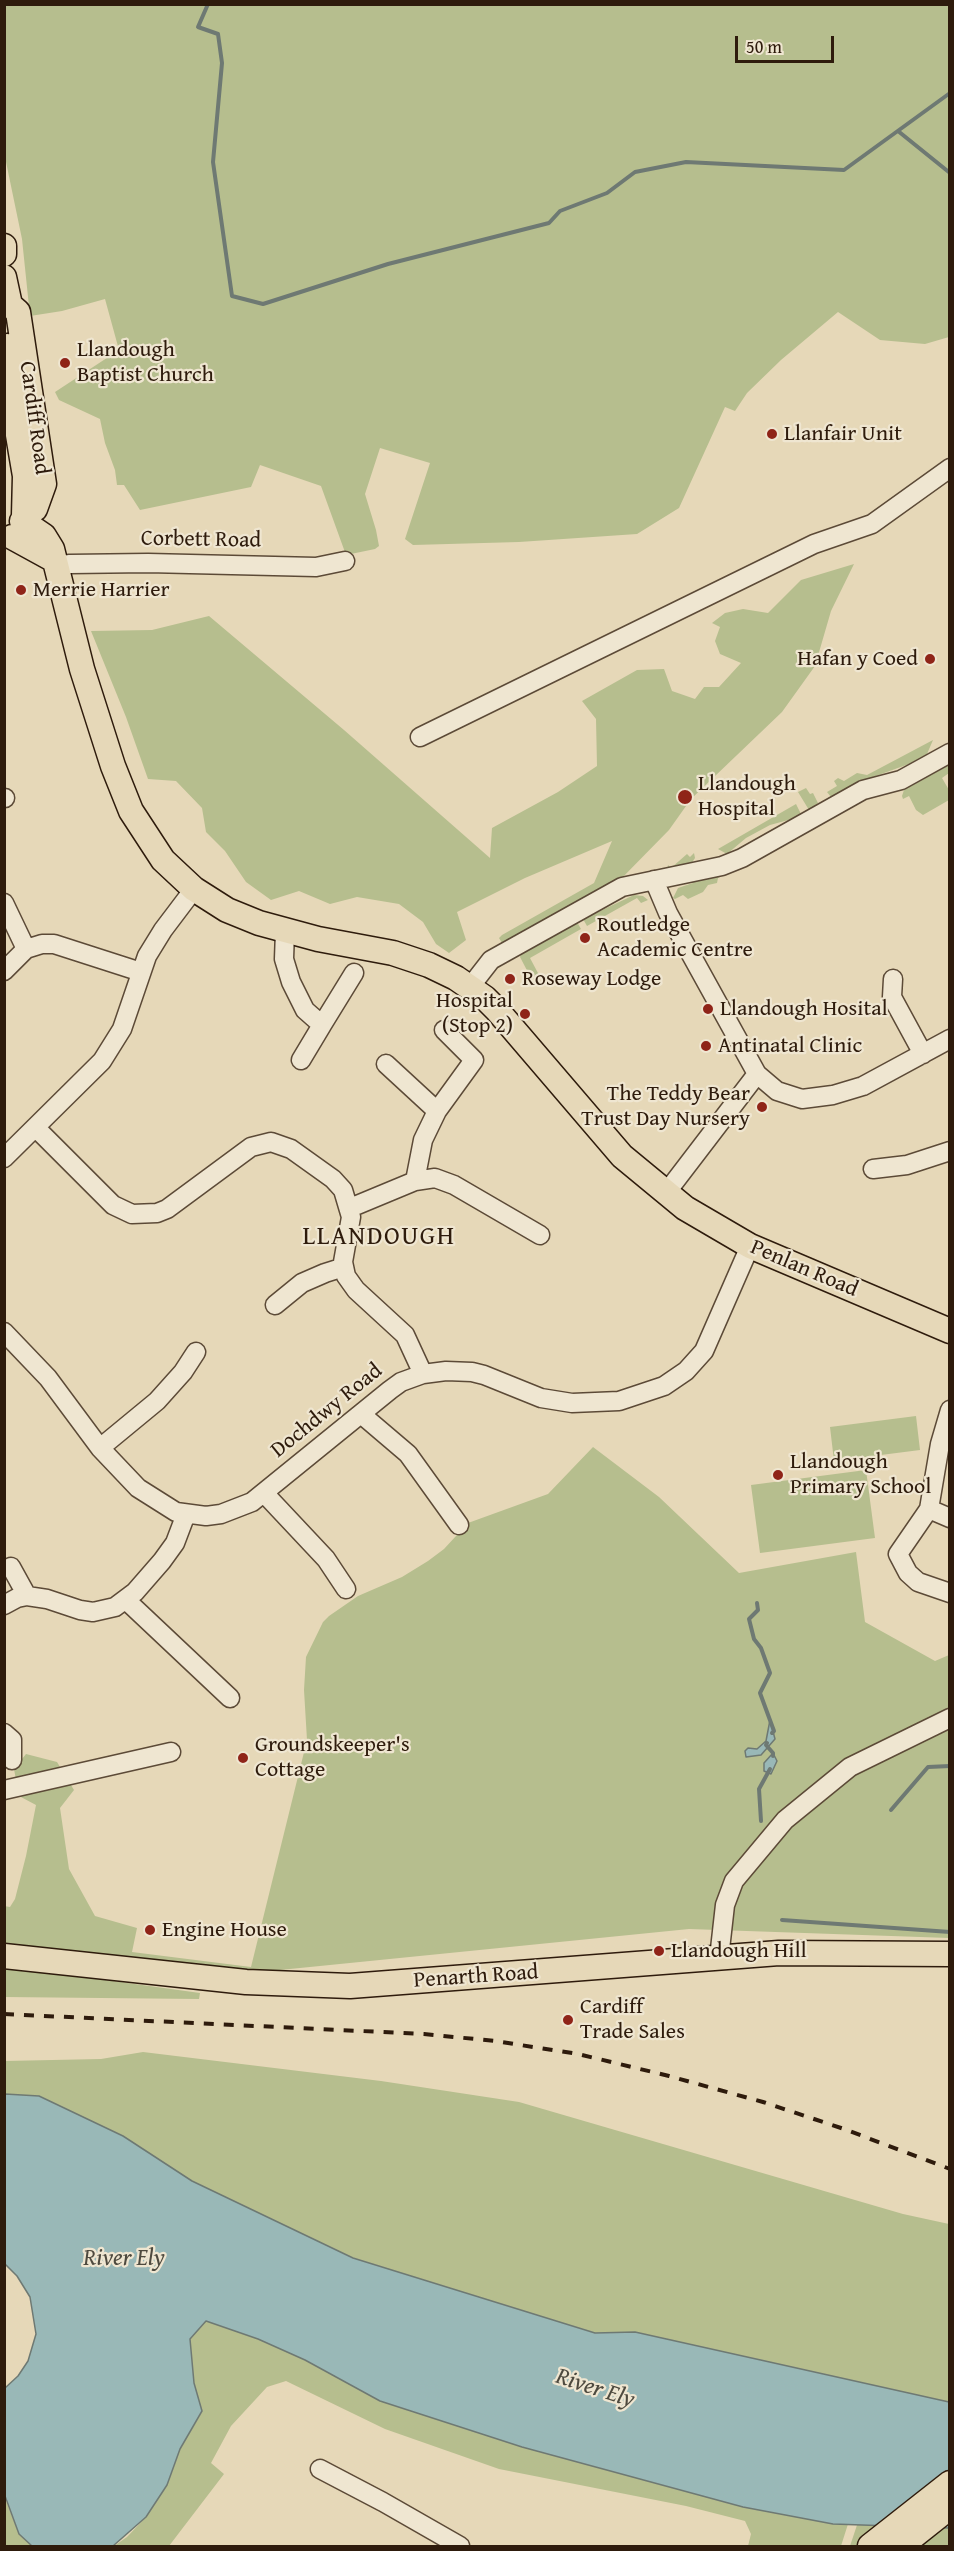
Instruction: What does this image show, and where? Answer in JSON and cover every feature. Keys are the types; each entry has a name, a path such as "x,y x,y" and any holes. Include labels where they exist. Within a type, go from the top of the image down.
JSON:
{"main road":[{"path":"4,246 4,254"},
{"name":"Cardiff Road","path":"4,277 6,314 18,312 15,394 25,476 13,531"},
{"name":"Cardiff Road","path":"13,531 35,509 44,484 15,394"},
{"path":"13,531 44,536 48,492 44,484"},
{"path":"13,531 55,563"},
{"name":"Penlan Road","path":"44,536 52,549 82,669 125,796 153,847 194,889 240,916 285,931 402,956 438,969 470,987 485,998 517,1031 609,1143 666,1193 700,1218 750,1246 950,1331"},
{"name":"Penarth Road","path":"4,1956 246,1983 350,1986 779,1953 950,1954"},
{"path":"870,2547 950,2483"},
{"path":"901,2547 950,2507"}],"street":[{"path":"420,737 814,544 872,524 950,468"},
{"name":"Corbett Road","path":"55,563 316,567 345,561"},
{"path":"470,987 485,966 496,957 622,887 709,870 734,861 863,790 901,780 950,753"},
{"path":"654,880 668,913 757,1074 777,1091 802,1099 833,1095 862,1086 950,1039"},
{"path":"4,1158 102,1061 122,1029 141,972 163,930 194,889"},
{"path":"4,903 26,949"},
{"path":"285,931 284,959 291,982 305,1010 322,1025"},
{"path":"4,971 26,949 34,945 54,944 141,972"},
{"path":"301,1060 354,973"},
{"path":"893,979 892,997 923,1054"},
{"path":"415,1181 423,1140 436,1111 474,1060 444,1030"},
{"path":"386,1064 436,1111"},
{"path":"666,1193 757,1074"},
{"path":"36,1128 113,1205 132,1214 157,1213 167,1209 240,1154 260,1143 271,1142 291,1149 333,1179 343,1190 350,1208 351,1227 344,1257 344,1268 356,1290 405,1335 423,1374"},
{"path":"873,1169 907,1165 950,1151"},
{"path":"350,1208 415,1181 426,1178 444,1180 540,1235"},
{"name":"Dochdwy Road","path":"4,1332 60,1392 100,1448 127,1478 149,1497 176,1512 206,1516 221,1514 252,1502 401,1382 423,1374 446,1371 472,1372 541,1398 572,1403 619,1401 652,1392 676,1379 704,1351 750,1246"},
{"path":"275,1305 302,1283 344,1268"},
{"path":"100,1448 157,1401 183,1372 196,1352"},
{"path":"950,1410 940,1444 929,1509 898,1554 908,1573 918,1582 950,1593"},
{"path":"362,1414 408,1454 459,1525"},
{"path":"264,1493 326,1559 346,1589"},
{"path":"929,1509 950,1518"},
{"path":"4,1605 27,1596 93,1612 115,1607 147,1580 175,1543 186,1514"},
{"path":"11,1567 27,1596"},
{"path":"126,1600 230,1698"},
{"path":"719,1958 725,1905 734,1881 785,1821 850,1767 950,1718"},
{"path":"4,1733 12,1740 12,1760"},
{"path":"4,1790 171,1752"},
{"path":"320,2469 383,2502 460,2547"}],"green space":[{"path":"4,5 949,5 949,337 925,344 880,340 838,312 781,360 747,393 735,411 725,407 679,508 637,534 519,542 413,545 405,539 430,463 380,448 365,494 379,546 375,549 346,555 321,486 260,465 251,487 140,510 124,485 117,485 115,470 105,443 100,419 59,400 55,392 119,350 105,299 62,311 30,316 22,239 5,157"},
{"path":"854,564 831,611 815,666 782,712 691,799 669,830 618,882 507,945 499,938 594,883 612,841 525,878 457,912 466,940 449,953 436,944 423,922 399,904 357,897 330,904 299,891 271,900 246,882 225,851 206,832 202,808 176,781 148,779 91,631 152,630 209,616 490,858 492,828 558,792 597,766 596,719 582,701 637,670 664,669 672,691 695,699 704,687 719,687 741,663 720,654 715,641 720,627 712,623 725,613 743,609 768,613 801,580"},
{"path":"933,740 927,754 909,764 859,782 831,797 827,792 837,786 834,781 838,778 844,781 857,773 867,775"},
{"path":"949,765 949,773 942,778 949,790 949,800 923,815 916,810 909,796 903,799 904,790"},
{"path":"806,788 810,794 813,793 818,803 809,810 798,792"},
{"path":"796,804 801,814 770,825 746,838 727,854 718,849"},
{"path":"694,853 695,858 691,864 667,871 668,865 671,868 687,854 690,857"},
{"path":"729,872 718,878 717,883 708,885 703,892 688,899 683,895 673,898 678,888 693,883 693,879"},
{"path":"634,895 643,896 648,900 641,903 637,898 587,926 583,919"},
{"path":"577,922 581,929 530,958 539,975 532,980 520,957 521,954"},
{"path":"916,1416 920,1450 834,1461 830,1427"},
{"path":"593,1447 659,1497 739,1573 856,1552 865,1622 935,1661 949,1655 949,1938 689,1929 250,1973 5,1945 4,1906 10,1907 15,1899 36,1805 19,1796 14,1769 26,1754 57,1762 74,1790 60,1808 69,1869 95,1916 137,1928 132,1952 251,1967 307,1740 304,1690 306,1657 323,1622 358,1596 402,1577 428,1561 444,1549 468,1523 548,1494"},
{"path":"866,1470 875,1538 760,1553 751,1485"},
{"path":"4,1966 200,1993 199,1999 5,1997"},
{"path":"143,2052 381,2081 519,2102 903,2214 949,2224 949,2402 635,2332 595,2333 353,2258 191,2181 123,2136 39,2096 5,2094 4,2061 101,2059"},
{"path":"206,2321 258,2339 305,2360 380,2401 522,2447 743,2507 833,2524 848,2524 841,2546 748,2546 751,2534 745,2521 686,2506 499,2469 385,2429 286,2381 267,2387 231,2426 211,2463 224,2474 169,2546 114,2546 127,2537 146,2517 167,2485 180,2449 202,2412 194,2383 190,2339"},
{"path":"4,2496 19,2534 32,2546 5,2546"},
{"path":"949,2524 949,2546 850,2546 857,2525"}],"water":[{"path":"770,1720 775,1739 761,1755 746,1757 745,1751 748,1748 757,1749 766,1741"},
{"path":"773,1753 777,1761 771,1774 764,1771 764,1763"},
{"name":"River Ely","path":"5,2094 39,2096 123,2136 192,2181 353,2258 595,2333 635,2332 949,2402 949,2528 833,2524 743,2507 522,2447 380,2401 305,2360 258,2339 206,2321 190,2339 194,2383 202,2411 180,2449 167,2485 146,2517 113,2546 32,2546 19,2534 5,2496 5,2388 18,2376 28,2361 36,2334 30,2297 17,2276 5,2264"}],"waterway":[{"path":"208,4 198,27 218,34 222,63 213,162 232,296 263,304 388,264 549,223 560,211 607,193 635,172 686,162 844,170 950,93"},
{"path":"898,131 950,173"},
{"path":"757,1603 758,1610 749,1619 754,1639 761,1648 770,1673 760,1693 774,1731 772,1733"},
{"path":"767,1743 773,1756"},
{"path":"891,1810 928,1767 950,1766"},
{"path":"761,1821 759,1789 770,1769"},
{"path":"782,1920 950,1932"}],"railway":[{"path":"4,2014 424,2034 495,2041 578,2054 763,2102 844,2129 950,2169"}],"place":[{"name":"Llandough Baptist Church","path":"65,363"},
{"name":"Llanfair Unit","path":"772,434"},
{"name":"Merrie Harrier","path":"21,590"},
{"name":"Hafan y Coed","path":"930,659"},
{"name":"Llandough Hospital","path":"685,797"},
{"name":"Routledge Academic Centre","path":"585,938"},
{"name":"Roseway Lodge","path":"510,979"},
{"name":"Llandough Hosital","path":"708,1009"},
{"name":"Hospital (Stop 2)","path":"525,1014"},
{"name":"Antinatal Clinic","path":"706,1046"},
{"name":"The Teddy Bear Trust Day Nursery","path":"762,1107"},
{"name":"Llandough Primary School","path":"778,1475"},
{"name":"Groundskeeper's Cottage","path":"243,1758"},
{"name":"Engine House","path":"150,1930"},
{"name":"Llandough Hill","path":"659,1951"},
{"name":"Cardiff Trade Sales","path":"568,2020"}],"district":[{"name":"LLANDOUGH","path":"379,1237"}]}
